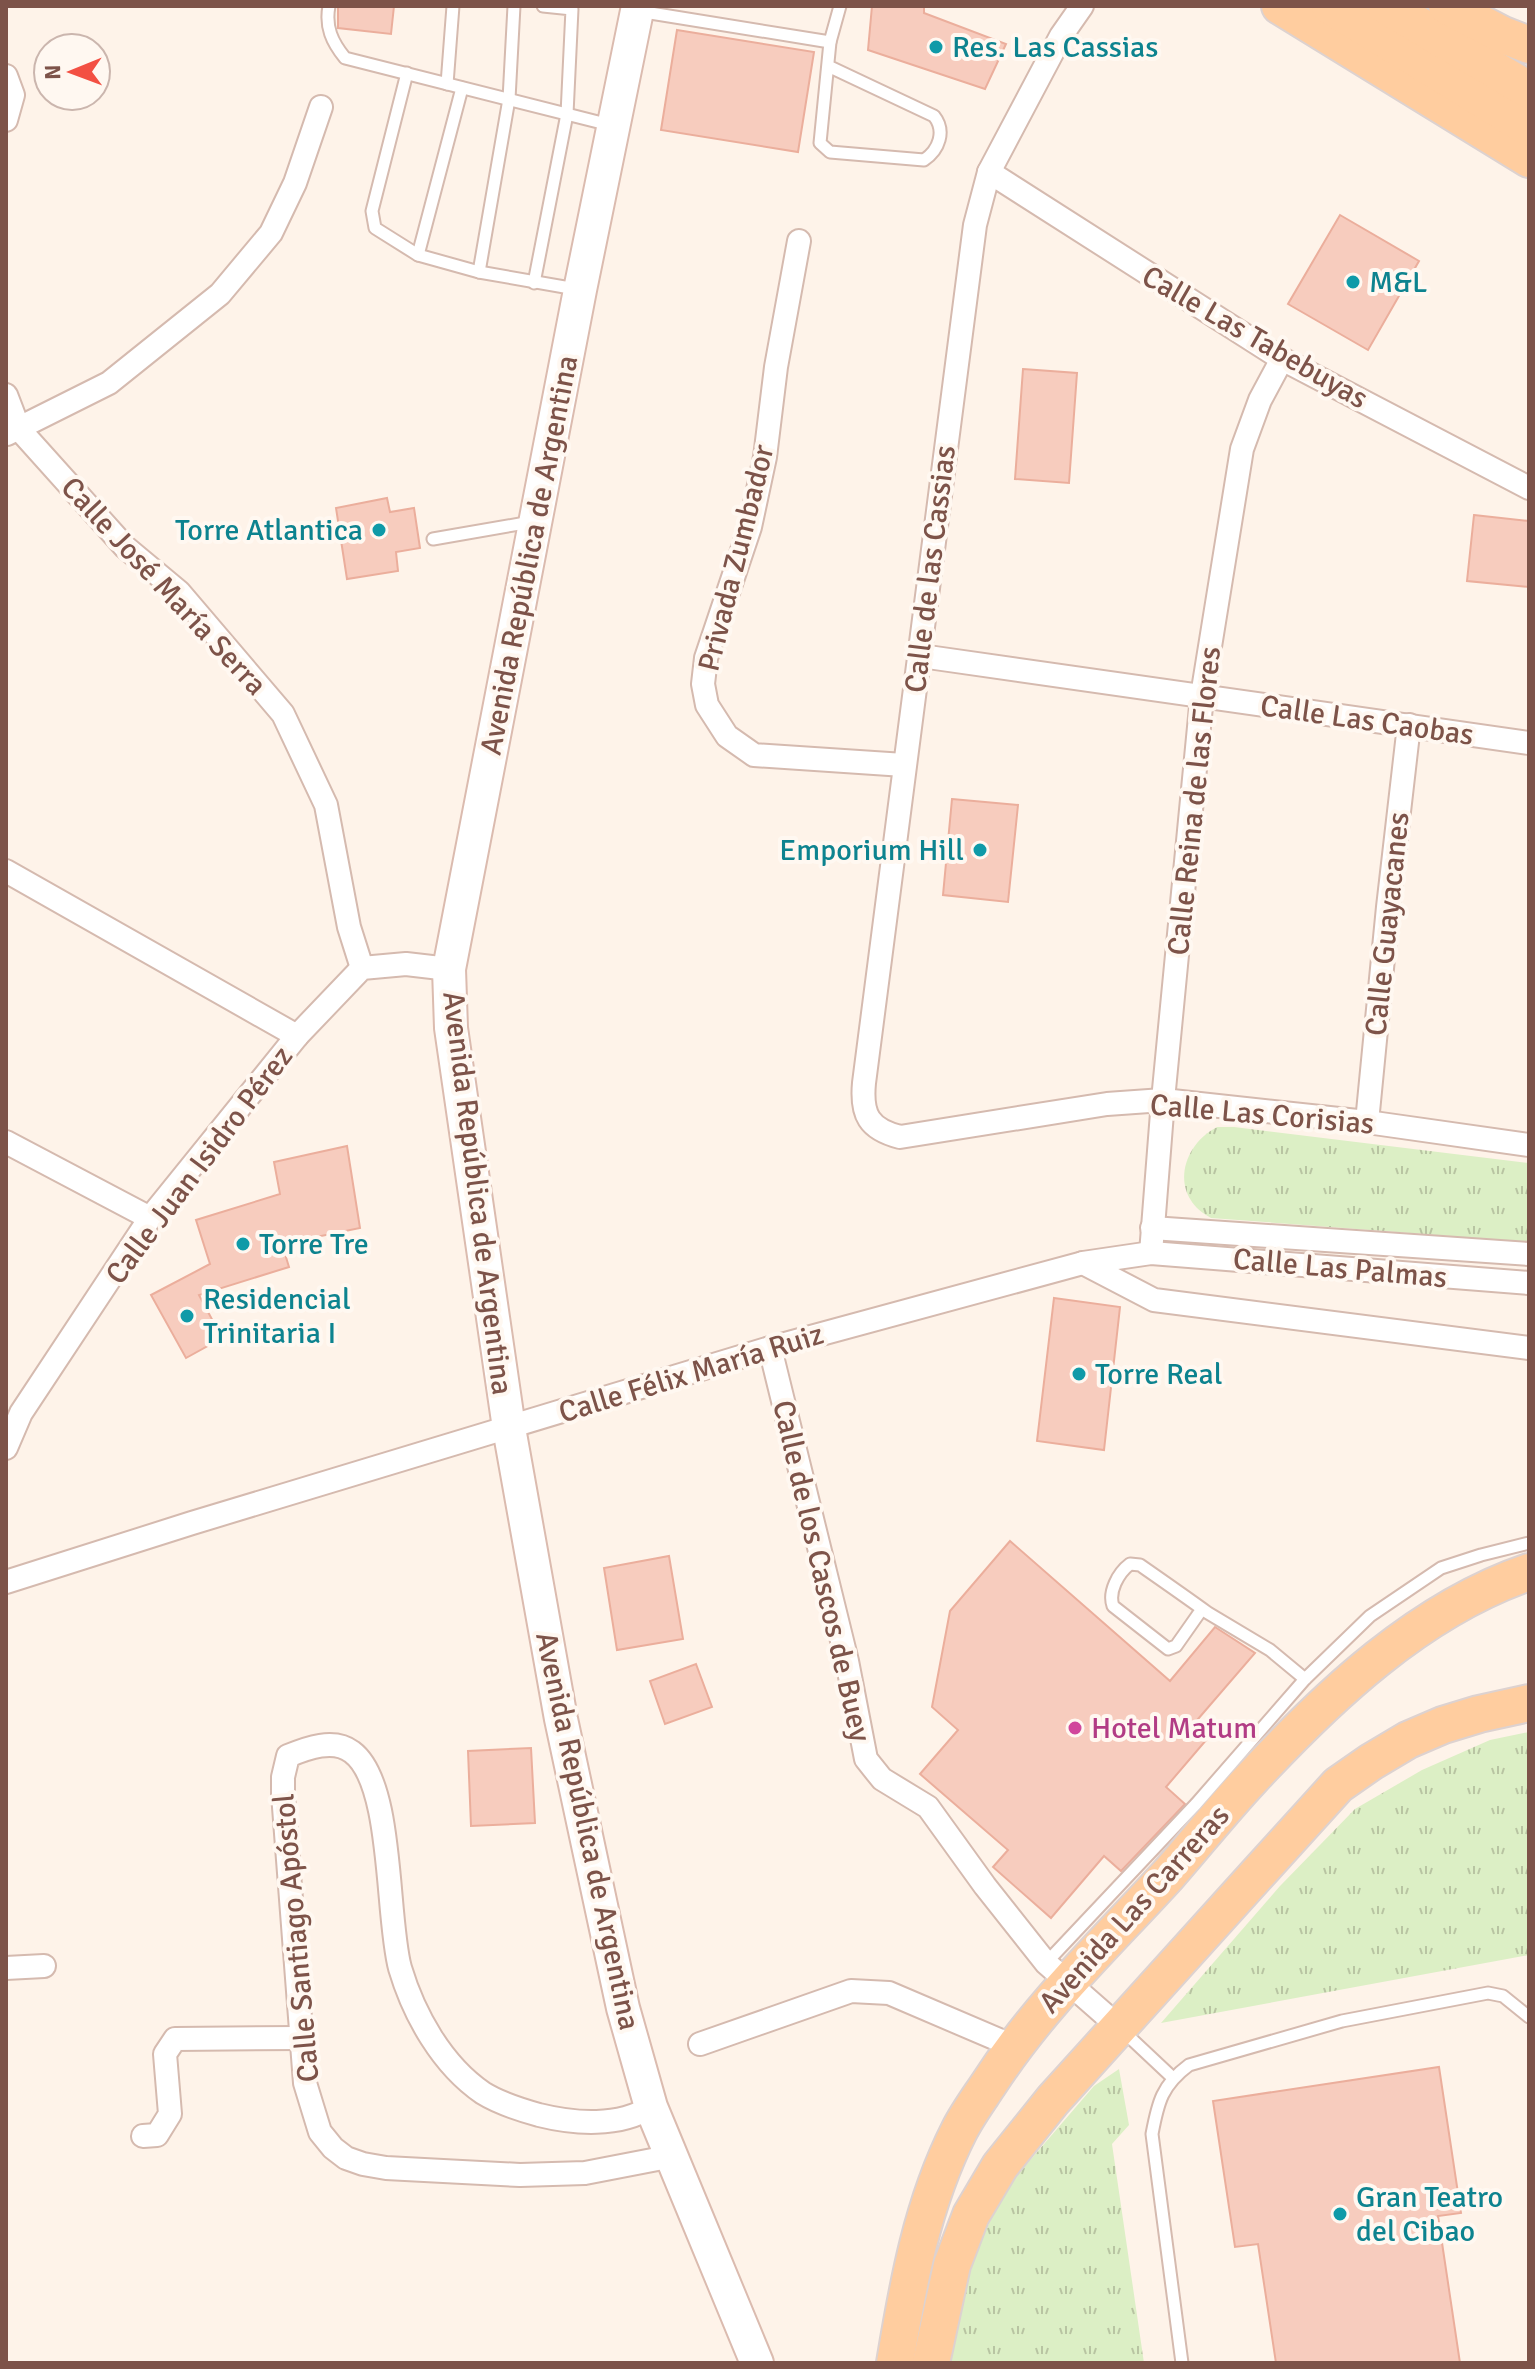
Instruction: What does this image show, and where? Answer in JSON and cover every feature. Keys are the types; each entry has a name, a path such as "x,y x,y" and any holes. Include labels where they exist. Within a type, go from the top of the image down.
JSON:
{"main road":[{"path":"1280,6 1529,159"},
{"path":"1330,6 1529,128"},
{"path":"1386,6 1529,90"},
{"path":"1447,6 1529,17"},
{"path":"1447,6 1529,45"},
{"name":"Avenida República de Argentina","path":"638,9 580,290 449,969 451,1028 509,1428 565,1734 623,2008 651,2107 757,2363"},
{"path":"1475,1594 1529,1545"},
{"name":"Avenida Las Carreras","path":"895,2363 921,2230 939,2173 960,2128 1056,1972 1168,1875 1250,1780 1312,1716 1413,1632 1475,1594 1529,1572"},
{"path":"931,2363 952,2265 971,2215 1000,2166 1053,2100 1338,1785 1408,1740 1479,1714 1529,1703"}],"street":[{"name":"Calle de las Cassias","path":"900,1137 884,1133 871,1123 863,1099 966,279 975,225 989,172 1061,36 1082,6"},
{"path":"6,76 13,95 6,120"},
{"path":"13,432 109,383 220,294 271,233 295,183 321,107"},
{"name":"Calle Las Tabebuyas","path":"989,172 1282,359 1529,488"},
{"name":"Privada Zumbador","path":"799,241 776,367 765,457 750,527 706,658 703,684 707,705 727,736 754,755 904,765"},
{"name":"Calle Reina de las Flores","path":"1151,1253 1202,696 1242,449 1260,400 1282,359"},
{"name":"Calle José María Serra","path":"6,395 13,432 125,547 179,592 283,714 326,805 349,927 362,968"},
{"name":"Calle Las Caobas","path":"921,656 1529,743"},
{"name":"Calle Guayacanes","path":"1367,1122 1409,725"},
{"path":"6,871 297,1036"},
{"path":"362,968 406,964 449,969"},
{"name":"Calle Juan Isidro Pérez","path":"6,1448 13,1410 150,1218 297,1036 362,968"},
{"name":"Calle Las Corisias","path":"900,1137 1107,1104 1163,1100 1367,1122 1529,1145"},
{"path":"6,1142 150,1218"},
{"name":"Calle Las Palmas","path":"1152,1228 1529,1254"},
{"name":"Calle Félix María Ruiz","path":"6,1582 770,1348 1083,1263 1151,1253"},
{"name":"Calle Las Palmas","path":"1151,1253 1529,1283"},
{"path":"1083,1263 1154,1300 1529,1348"},
{"name":"Calle de los Cascos de Buey","path":"770,1348 847,1661 866,1759 882,1779 928,1807 985,1886 1056,1972 1119,2027"},
{"name":"Calle Santiago Apóstol","path":"651,2107 638,2115 598,2122 558,2119 523,2110 484,2094 459,2073 438,2047 416,2011 400,1967 381,1811 365,1767 351,1751 329,1745 288,1756 283,1777 301,2038 308,2094 320,2132 340,2153 363,2164 420,2171 554,2174 610,2169 673,2156"},
{"path":"6,1968 44,1966"},
{"path":"700,2044 851,1991 889,1993 1013,2046"},
{"path":"143,2136 157,2135 170,2114 165,2054 175,2039 301,2038"}],"lane":[{"path":"329,6 326,20 335,46 345,58 614,126"},
{"path":"447,84 453,6"},
{"path":"479,272 509,99 514,6"},
{"path":"534,283 567,114 572,9 543,6"},
{"path":"828,66 934,116 940,124 940,136 934,154 924,160 830,152 820,143 830,42 840,6"},
{"path":"638,9 830,42"},
{"path":"407,73 372,211 375,228 418,255 479,272 580,290"},
{"path":"418,255 462,88"},
{"path":"433,539 536,521"},
{"path":"1056,1972 1305,1679 1370,1616 1428,1576 1481,1555 1529,1545"},
{"path":"1202,1609 1176,1646 1168,1649 1113,1606 1111,1593 1124,1569 1130,1564 1140,1565 1202,1609 1270,1650 1305,1679"},
{"path":"1182,2363 1152,2134 1158,2102 1173,2078 1189,2065 1342,2021 1488,1993 1503,1996 1529,2017"},
{"path":"1119,2027 1173,2078"}],"green space":[{"path":"1217,1127 1529,1163 1529,1242 1211,1218 1189,1198 1184,1172 1194,1147"},
{"path":"1529,1732 1529,1955 1161,2023 1280,1886 1355,1809 1422,1770 1490,1740"},
{"path":"1119,2069 1129,2125 1112,2144 1144,2363 949,2363 955,2322 979,2244 1007,2187 1094,2086"}],"building":[{"path":"338,6 394,6 391,34 338,28"},
{"name":"Res. Las Cassias","path":"872,6 924,6 924,13 1006,44 985,89 868,50"},
{"path":"677,30 814,52 798,152 661,130"},
{"name":"M&L","path":"1340,215 1419,261 1368,350 1288,304"},
{"path":"1023,369 1077,373 1069,483 1015,479"},
{"name":"Torre Atlantica","path":"387,498 390,512 414,508 420,548 396,552 398,571 347,579 336,508"},
{"path":"1474,515 1529,521 1529,587 1467,581"},
{"name":"Emporium Hill","path":"952,799 1018,805 1008,902 943,895"},
{"path":"347,1146 360,1228 282,1244 289,1267 199,1295 222,1338 186,1358 151,1295 210,1264 196,1220 280,1194 274,1162"},
{"name":"Torre Real","path":"1054,1298 1120,1307 1104,1450 1037,1441"},
{"name":"Hotel Matum","path":"1010,1541 1170,1681 1215,1627 1255,1653 1192,1726 1207,1739 1166,1787 1185,1804 1121,1871 1104,1856 1051,1918 993,1867 1008,1850 920,1774 958,1730 932,1707 950,1611"},
{"path":"669,1556 683,1639 617,1650 604,1568"},
{"path":"696,1664 712,1707 665,1724 650,1681"},
{"path":"531,1748 535,1823 471,1826 468,1751"},
{"name":"Gran Teatro del Cibao","path":"1439,2067 1461,2213 1438,2216 1460,2363 1276,2363 1258,2244 1235,2247 1213,2101"}],"place":[{"name":"Res. Las Cassias","path":"936,47"},
{"name":"M&L","path":"1353,282"},
{"name":"Torre Atlantica","path":"379,530"},
{"name":"Emporium Hill","path":"980,850"},
{"name":"Torre Tre","path":"243,1244"},
{"name":"Residencial Trinitaria I","path":"187,1316"},
{"name":"Torre Real","path":"1079,1374"},
{"name":"Hotel Matum","path":"1075,1728"},
{"name":"Gran Teatro del Cibao","path":"1340,2214"}]}
